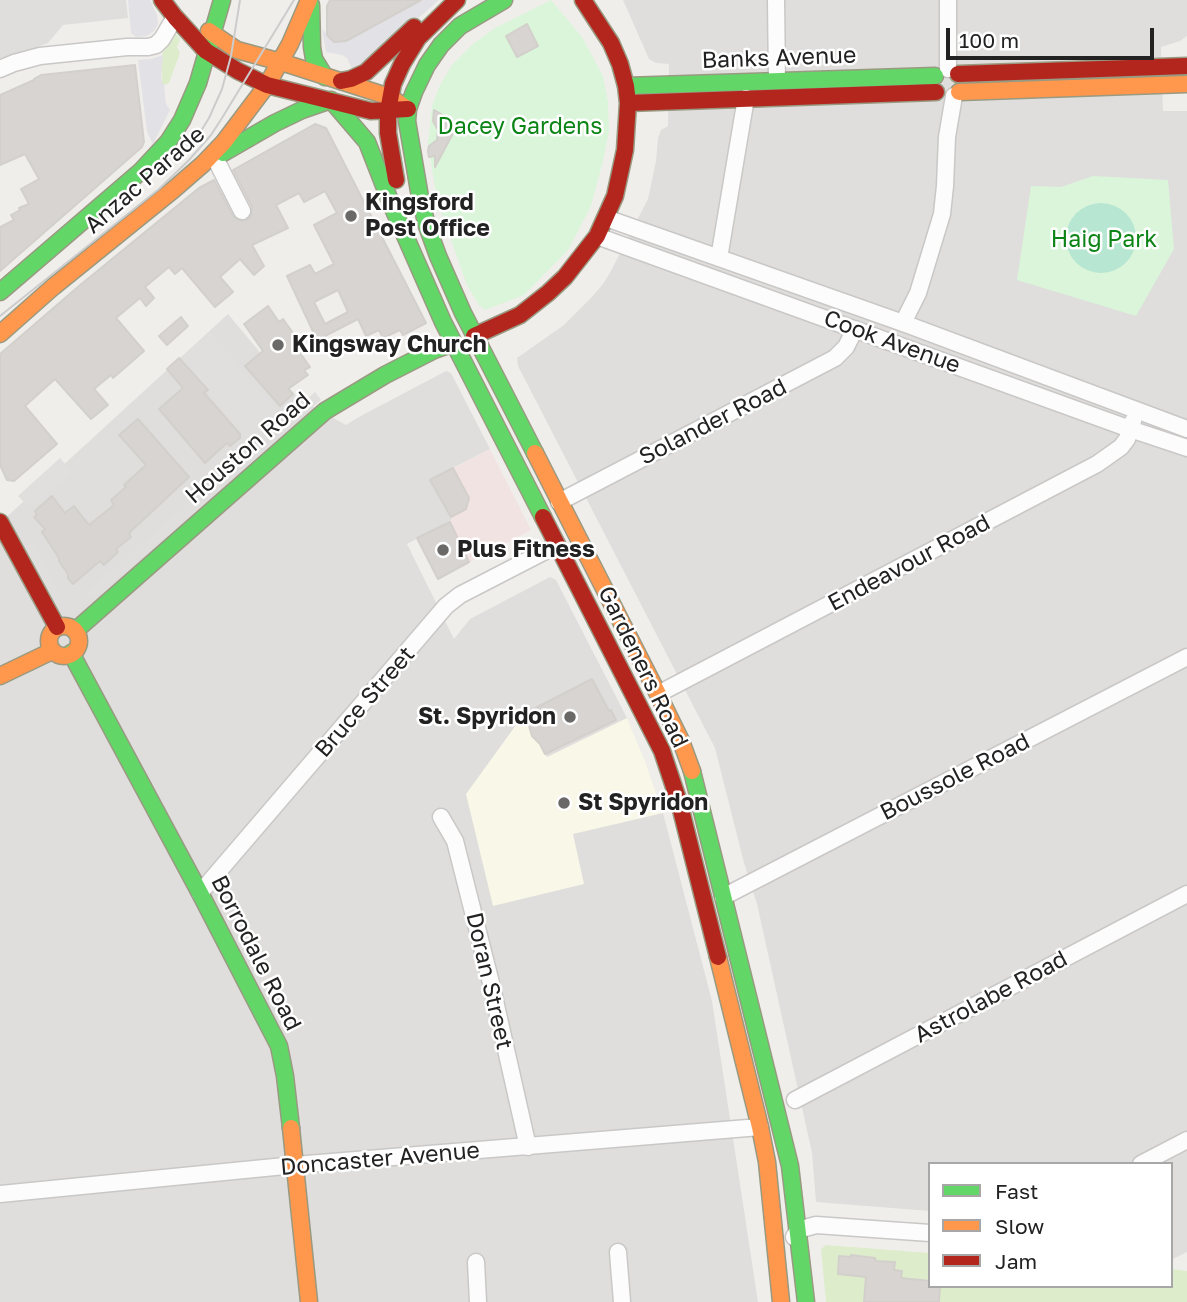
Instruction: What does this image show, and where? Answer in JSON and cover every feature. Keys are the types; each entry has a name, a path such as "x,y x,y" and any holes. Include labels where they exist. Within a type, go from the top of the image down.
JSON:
{"main road":[{"path":"162,0 206,51 267,85 371,111 389,104"},
{"name":"Anzac Parade","path":"0,292 141,171 168,142 191,102 222,0"},
{"path":"310,0 314,59 333,79 351,79 366,72 426,15 456,0"},
{"name":"Anzac Parade","path":"0,334 53,287 209,161 267,85 281,62 310,0"},
{"path":"392,206 396,183 387,133 393,83 418,38 456,0"},
{"path":"191,12 212,33 244,52 333,79 389,104 408,109 427,65 441,45 460,26 504,0"},
{"path":"474,336 520,315 565,277 597,236 615,195 625,150 628,103 626,86 611,43 583,0"},
{"name":"Banks Avenue","path":"628,103 746,99 1187,66"},
{"name":"Banks Avenue","path":"626,86 778,81 947,85 1187,84"},
{"path":"209,161 293,114 331,100"},
{"name":"Gardeners Road","path":"331,100 368,142 415,262 454,343 662,751 672,781 760,1127 767,1162 781,1296"},
{"name":"Gardeners Road","path":"408,109 408,132 420,197 442,267 474,336 658,694 690,764 790,1166 806,1302"},
{"name":"Houston Road","path":"75,631 325,411 385,375 454,343"},
{"path":"0,522 57,627"},
{"path":"67,626 78,635 78,644 71,653 63,655 52,650 49,636 57,627 67,626"},
{"path":"0,676 52,650"},
{"name":"Borrodale Road","path":"71,653 279,1046 285,1076 309,1302"}],"street":[{"path":"776,0 778,81"},
{"path":"903,323 918,293 942,214 946,186 948,0"},
{"path":"0,69 40,56 156,45 175,17"},
{"path":"719,258 746,99"},
{"path":"209,161 242,211"},
{"name":"Cook Avenue","path":"606,218 903,323 1187,429"},
{"name":"Cook Avenue","path":"597,236 1187,448"},
{"name":"Solander Road","path":"559,502 835,358 846,347 855,329"},
{"name":"Houston Road","path":"454,343 474,336"},
{"name":"Endeavour Road","path":"658,694 1097,464 1121,447 1138,410"},
{"name":"Bruce Street","path":"200,893 446,606 460,595 558,545"},
{"name":"Boussole Road","path":"723,897 1187,657"},
{"name":"Doran Street","path":"442,817 455,841 528,1147"},
{"name":"Astrolabe Road","path":"795,1100 1187,894"},
{"name":"Doncaster Avenue","path":"0,1194 295,1165 760,1127"},
{"path":"1144,1162 1187,1140"},
{"path":"781,1296 787,1248 798,1230 816,1225 928,1233"},
{"path":"618,1252 622,1302"},
{"path":"476,1262 478,1302"}],"shaded area":[{"path":"0,0 126,0 128,18 63,25 48,43 0,62"},
{"path":"128,0 150,0 158,24 147,36 136,37 131,33"},
{"path":"421,0 439,0 385,47 352,69 347,58 326,52 322,29 334,42 346,41"},
{"path":"623,0 1187,0 1187,36 1161,47 1163,111 1187,111 1187,1252 1173,1259 1173,1162 928,1162 928,1211 816,1202 812,1153 757,904 715,748 518,366 517,358 564,325 603,284 648,199 658,138 661,130 668,126 669,64 656,63 649,59"},
{"path":"163,55 161,75 166,104 170,110 153,144 147,132 138,60"},
{"path":"228,314 298,398 346,425 446,371 451,373 490,449 431,479 452,520 407,544 454,639 470,619 550,577 556,580 627,718 663,813 712,1001 758,1302 0,1302 0,523"},
{"path":"211,332 281,415 249,442 179,359"},
{"path":"315,392 321,400 283,432 278,425"},
{"path":"264,436 270,446 91,601 85,593"},
{"path":"490,449 531,530 438,579 417,538 452,520 431,480"},
{"path":"60,458 72,472 31,509 18,496"},
{"path":"32,542 62,596 55,603 25,547"},
{"name":"St Spyridon","path":"524,714 532,736 547,757 627,718 663,813 573,834 584,884 493,906 466,794"}],"green space":[{"name":"Dacey Gardens","path":"551,0 582,37 603,76 608,102 609,131 604,157 591,206 568,250 524,295 485,310 467,285 437,200 428,144 432,106 452,65 473,44 495,28"},
{"path":"175,33 180,39 177,47 180,53 169,83 164,85 161,63 163,52"},
{"name":"Haig Park","path":"1093,176 1168,180 1174,249 1136,316 1017,280 1031,186 1061,187"},
{"path":"1108,203 1121,209 1130,218 1134,224 1134,252 1126,263 1115,271 1094,273 1076,263 1068,252 1066,231 1076,213 1087,205"},
{"path":"826,1245 928,1253 928,1288 1173,1288 1173,1269 1187,1271 1187,1302 826,1302 821,1249"}],"building":[{"path":"330,0 421,0 346,41 334,42 327,35 327,6"},
{"path":"527,24 538,46 517,57 506,36"},
{"path":"135,65 144,142 142,147 0,271 0,227 14,220 11,215 29,204 21,189 39,179 25,154 0,165 0,95 41,75"},
{"path":"434,110 443,115 450,130 458,124 435,167 435,156 429,157 428,151 429,146 437,140"},
{"path":"315,124 326,128 426,323 403,335 400,330 383,338 379,330 366,336 358,319 317,340 287,276 310,265 315,274 334,264 314,225 337,213 325,191 304,202 299,193 276,205 288,228 252,245 264,266 254,275 240,259 220,277 233,292 215,307 182,268 175,274 169,267 145,287 154,298 146,306 140,298 116,318 144,351 113,378 111,375 94,389 108,405 91,419 55,379 25,406 57,444 14,481 7,480 0,465 0,354 199,188 214,180 233,216 241,221 247,220 251,216 252,207 233,170","holes":["338,290 348,312 325,324 314,302"]},
{"name":"Kingsway Church","path":"268,306 279,322 283,319 303,347 298,350 310,367 304,370 308,375 288,389 293,394 280,406 245,366 263,351 244,324"},
{"path":"181,317 188,326 167,345 159,336"},
{"path":"179,358 208,390 204,393 240,434 240,438 230,446 227,443 205,463 159,409 183,388 167,369"},
{"path":"138,419 189,477 129,533 131,537 116,549 118,552 104,565 100,561 73,584 42,532 45,529 34,517 37,515 35,511 52,496 65,513 74,506 89,525 114,505 111,500 146,465 119,435"},
{"path":"453,468 469,498 466,509 451,517 430,480"},
{"name":"Plus Fitness","path":"450,522 469,562 438,579 417,538"},
{"name":"St. Spyridon","path":"592,679 616,720 545,754 532,736 524,714"},
{"path":"839,1256 895,1262 894,1270 902,1271 901,1278 928,1281 928,1288 940,1288 939,1302 864,1302 866,1277 838,1274"}],"tram line":[{"path":"196,139 222,89 231,56 240,0"},
{"path":"0,316 159,189 189,160 211,135 294,0"}],"traffic: fast":[{"path":"0,292 141,171 168,142 182,120 198,83 222,0"},
{"path":"504,0 460,26 441,45 427,65 414,92 407,121 420,197 438,256 463,313 535,453"},
{"path":"311,5 314,59 325,77"},
{"path":"626,86 935,76"},
{"path":"331,100 367,142 443,322 543,517"},
{"path":"223,153 275,123 331,100"},
{"path":"75,631 325,411 385,375 454,343"},
{"path":"71,653 279,1046 291,1128"},
{"path":"692,771 790,1166 806,1302"}],"traffic: slow":[{"path":"0,334 53,287 173,190 224,142 267,85 290,44 309,0"},
{"path":"209,31 237,50 390,97 406,108"},
{"path":"959,92 1187,84"},
{"path":"535,453 658,694 692,771"},
{"path":"64,626 70,627 78,635 79,641 78,647 70,655 64,656 58,655 50,647 49,641 50,635 58,627 64,626"},
{"path":"0,676 52,651"},
{"path":"718,957 767,1162 781,1302"},
{"path":"291,1128 309,1302"}],"traffic: jam":[{"path":"162,0 206,51 267,85 371,111 408,109"},
{"path":"396,180 388,133 388,111 393,84 418,38 457,0"},
{"path":"474,336 520,315 565,277 597,236 615,196 625,150 628,103 626,86 611,43 583,0"},
{"path":"341,81 366,72 414,27"},
{"path":"958,74 1187,66"},
{"path":"628,103 936,92"},
{"path":"543,517 662,751 679,802 718,957"},
{"path":"0,522 57,627"}],"place":[{"name":"Kingsford Post Office","path":"351,216"},
{"name":"Kingsway Church","path":"278,345"},
{"name":"Plus Fitness","path":"443,550"},
{"name":"St. Spyridon","path":"570,717"},
{"name":"St Spyridon","path":"564,803"}]}
